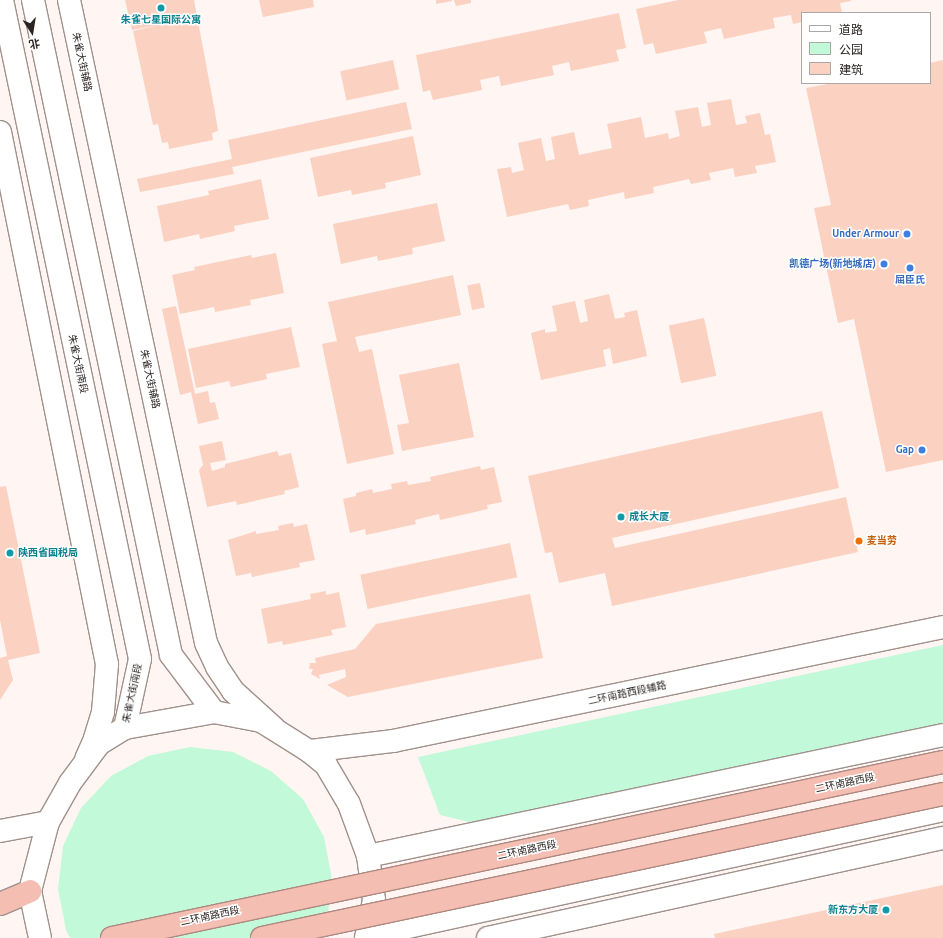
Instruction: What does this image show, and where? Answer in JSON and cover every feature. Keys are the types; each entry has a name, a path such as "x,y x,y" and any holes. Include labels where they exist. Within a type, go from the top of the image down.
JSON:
{"highway":[{"name":"二环南路西段","path":"112,938 943,762"},
{"path":"262,938 943,794"},
{"path":"0,904 30,891"}],"main road":[{"name":"朱雀大街南段","path":"2,0 140,659 125,728"},
{"path":"33,0 171,655 214,712"},
{"name":"朱雀大街辅路","path":"69,0 206,643 217,667 234,691 279,732"},
{"path":"0,132 107,664 103,712 95,740 80,770"},
{"name":"二环南路西段辅路","path":"309,751 393,741 943,627"},
{"path":"40,938 30,891 48,822 80,770 99,744 125,728 214,712 260,721 309,751 326,764 349,804 368,856 374,900 366,937 943,810"},
{"path":"368,856 943,736"},
{"path":"0,831 48,822"},
{"path":"488,938 943,838"}],"green space":[{"path":"943,645 943,727 478,824 440,815 418,757"},
{"path":"190,747 233,752 271,771 303,799 324,837 332,879 327,921 319,938 70,938 66,930 58,889 63,846 81,808 111,776 148,756"}],"building":[{"path":"125,0 194,0 218,131 212,133 213,140 169,149 168,142 162,143 158,124 153,125 133,31 164,24 132,30"},
{"path":"259,0 313,0 314,7 263,17"},
{"path":"436,0 452,0 452,1 436,4"},
{"path":"454,0 471,0 471,3 456,6"},
{"path":"678,0 851,0 840,3 842,12 801,12 801,22 793,24 791,15 773,18 775,28 724,39 721,28 704,32 707,43 656,54 653,43 644,45 636,9"},
{"path":"619,13 626,48 616,50 619,61 571,71 569,62 552,66 554,75 501,86 499,76 480,80 482,90 433,100 430,90 423,92 416,55"},
{"path":"393,60 399,89 346,101 340,71"},
{"name":"凯德广场(新地城店)","path":"943,60 943,460 886,472 854,319 838,323 814,208 831,205 806,88 828,84 931,84 931,63"},
{"path":"731,99 736,125 747,123 745,116 760,113 765,135 770,134 776,162 755,166 757,173 735,177 733,168 709,173 711,180 691,184 689,179 653,187 654,193 625,199 624,192 588,200 589,206 570,210 568,204 507,217 497,169 511,167 512,173 524,170 518,143 541,138 546,161 555,159 551,137 574,132 579,155 612,148 607,124 641,117 645,138 668,133 669,139 680,136 675,111 698,107 702,127 711,125 707,103"},
{"path":"406,102 412,129 232,167 234,174 140,192 137,179 232,159 228,140"},
{"path":"413,136 421,175 385,183 386,188 352,195 351,190 318,197 310,158"},
{"path":"261,179 269,219 234,226 235,231 200,239 199,234 164,242 157,206 209,195 208,191"},
{"path":"437,203 445,241 412,248 413,254 378,261 377,256 341,264 333,224"},
{"path":"276,253 284,293 250,300 251,305 215,312 214,307 180,314 172,275 195,270 194,267 251,255 252,258"},
{"path":"453,275 461,315 355,337 359,352 372,349 394,454 347,464 322,344 337,341 328,302"},
{"path":"480,283 485,308 472,310 467,285"},
{"path":"609,294 615,319 625,317 624,313 637,310 647,356 613,364 610,348 603,350 606,366 541,380 531,333 545,329 545,333 557,331 552,306 575,301 580,323 588,321 584,300"},
{"path":"176,306 195,394 208,391 210,403 215,402 219,419 198,424 191,392 180,395 162,309"},
{"path":"704,318 716,376 681,383 669,325"},
{"path":"291,327 300,367 266,374 267,379 231,387 229,381 196,388 188,349"},
{"path":"459,363 474,437 402,451 397,425 409,423 399,375"},
{"name":"成长大厦","path":"822,411 839,488 612,538 615,548 846,497 858,552 612,606 605,573 559,583 552,552 545,553 528,476"},
{"path":"222,441 226,460 210,463 212,471 225,467 225,464 277,451 279,456 291,453 299,487 284,491 285,494 237,505 236,501 207,507 199,470 203,465 199,446"},
{"path":"480,466 481,470 494,467 502,502 487,505 488,509 440,520 439,514 415,520 416,524 366,535 365,529 350,533 343,499 356,496 356,493 372,489 373,493 392,489 391,484 407,481 408,485 431,481 430,477"},
{"name":"陕西省国税局","path":"6,486 40,653 8,660 13,680 0,700 0,658 7,656 0,620 0,487"},
{"path":"293,523 294,527 307,524 315,560 299,563 300,567 252,577 251,573 236,576 228,540 256,531 256,534 279,530 278,526"},
{"path":"510,543 517,577 368,609 360,575"},
{"path":"326,591 326,595 339,592 346,627 331,630 333,635 283,645 282,641 268,644 261,609 311,599 310,594"},
{"path":"530,594 543,658 348,697 327,685 346,677 345,669 319,675 320,679 311,674 313,669 309,669 310,663 316,663 315,658 355,649 376,624"},
{"name":"新东方大厦","path":"943,885 943,938 715,938 714,934"}],"place":[{"name":"朱雀七星国际公寓","path":"161,8"},
{"name":"Under Armour","path":"907,234"},
{"name":"凯德广场(新地城店)","path":"884,264"},
{"name":"屈臣氏","path":"910,268"},
{"name":"Gap","path":"922,450"},
{"name":"成长大厦","path":"621,517"},
{"name":"麦当劳","path":"859,541"},
{"name":"陕西省国税局","path":"10,553"},
{"name":"新东方大厦","path":"886,910"}]}
